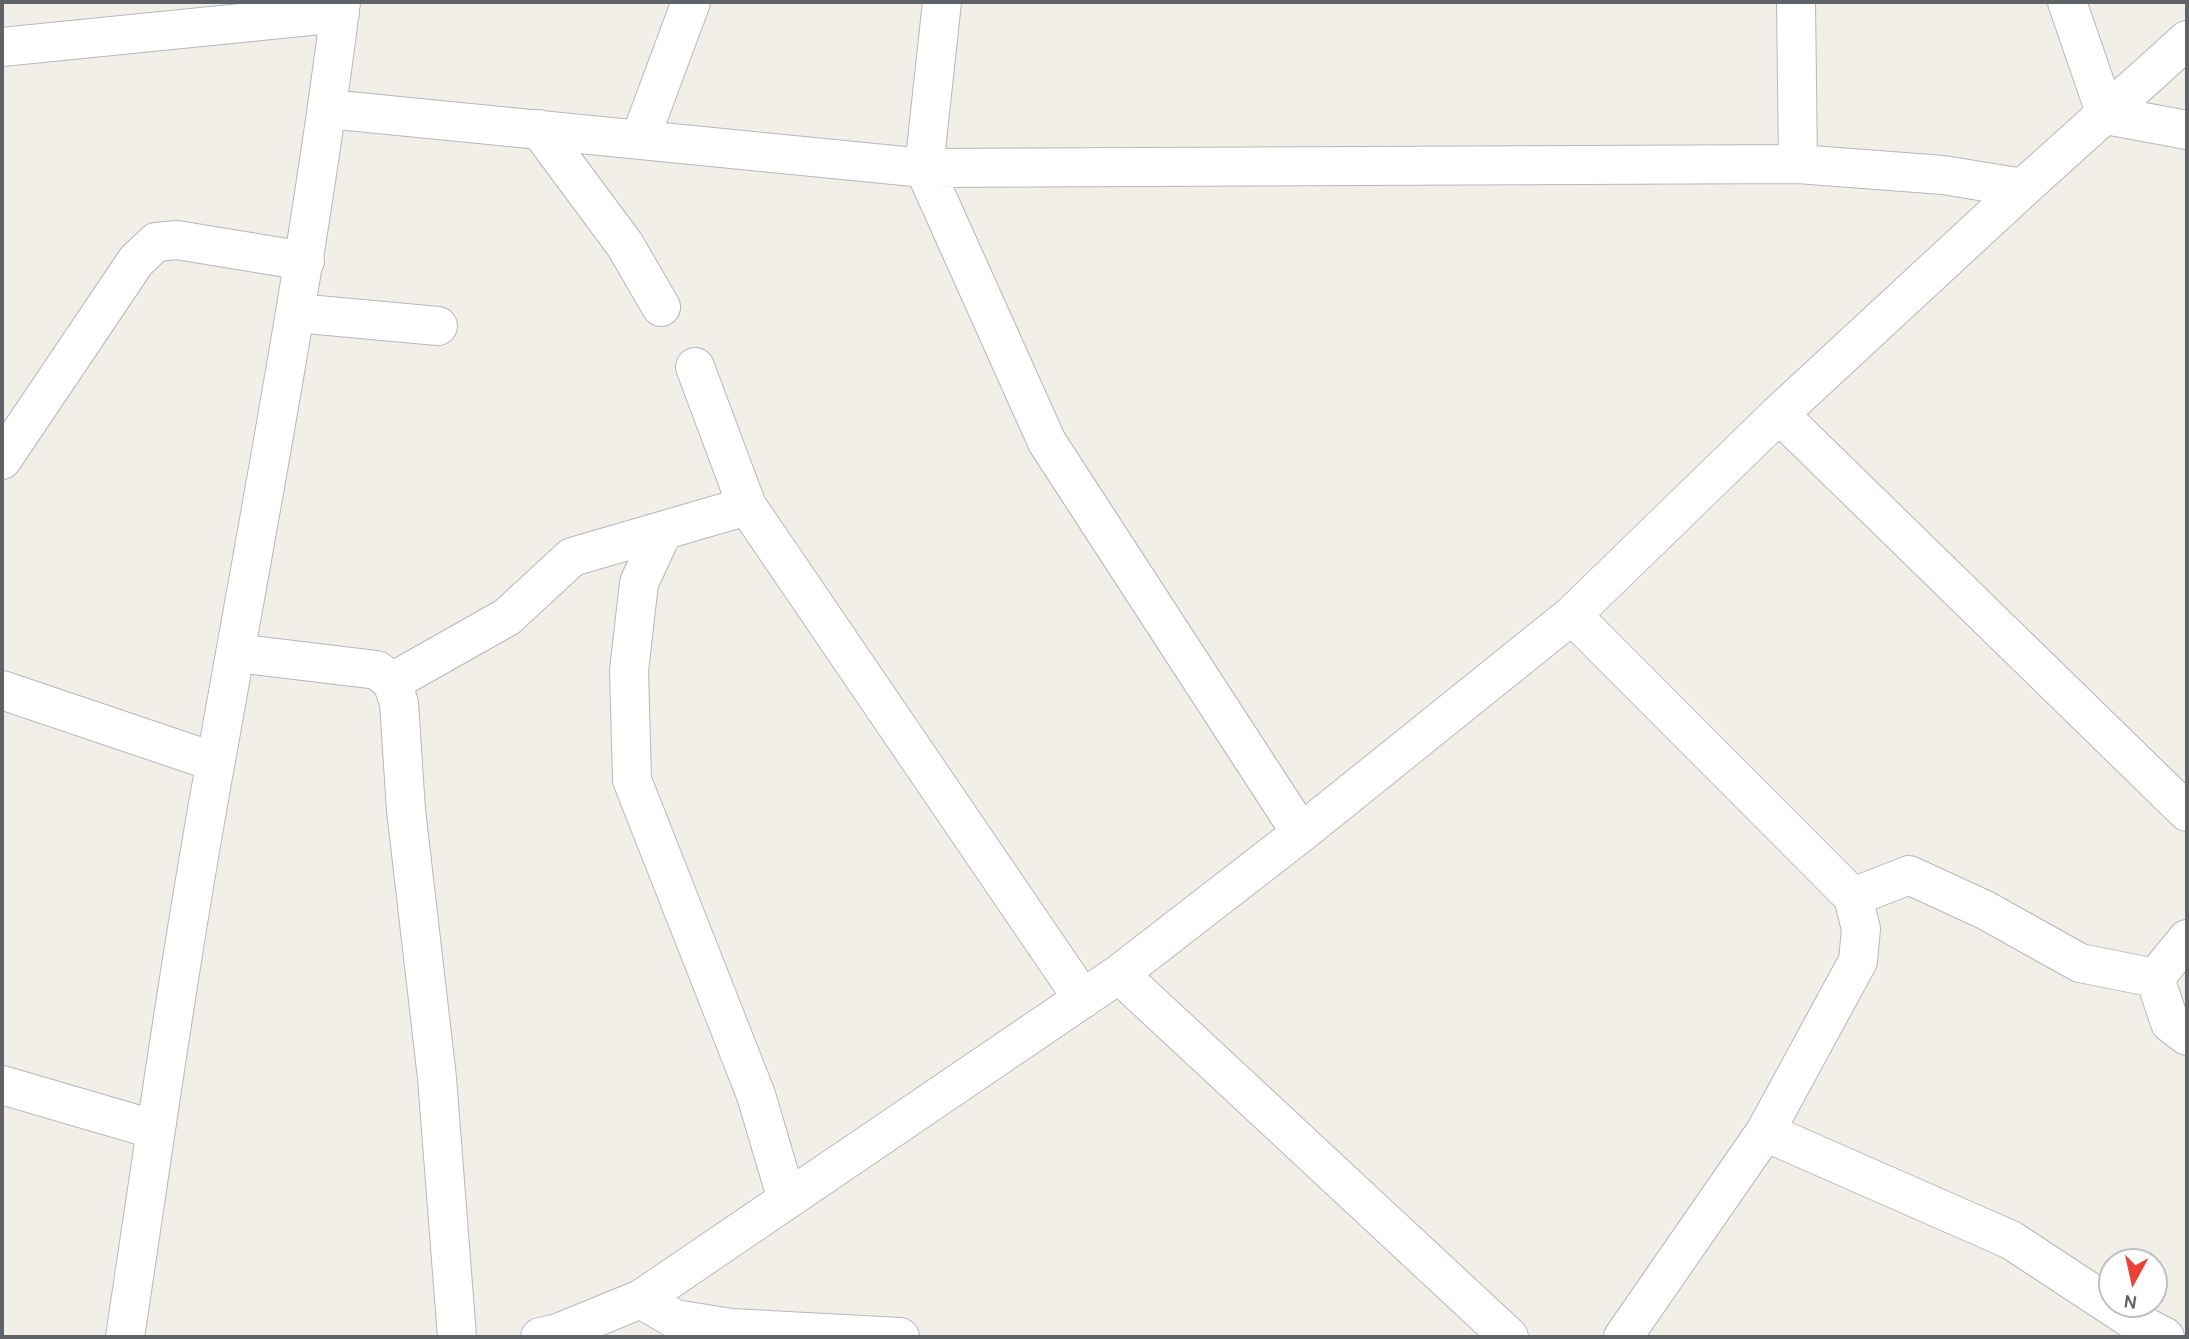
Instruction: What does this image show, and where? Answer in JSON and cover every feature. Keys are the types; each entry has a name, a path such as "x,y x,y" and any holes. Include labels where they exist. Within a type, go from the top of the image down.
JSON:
{"street":[{"path":"640,139 691,2"},
{"path":"942,2 924,168 1047,442 1301,833"},
{"path":"1796,2 1798,164"},
{"path":"2067,2 2106,114"},
{"path":"2,47 341,7 305,261 215,762 125,1337"},
{"path":"550,1336 641,1299 1119,974 1301,833 1572,615 1779,414 2187,40"},
{"path":"328,108 924,168 1798,164 1943,175 2023,188"},
{"path":"2106,114 2187,130"},
{"path":"539,129 625,245 660,307"},
{"path":"2,460 136,261 156,242 177,240 305,261"},
{"path":"296,313 439,326"},
{"path":"695,367 747,506 1083,999"},
{"path":"1779,414 2187,812"},
{"path":"391,682 507,617 572,557 747,506"},
{"path":"663,531 639,583 629,671 632,780 756,1095 787,1200"},
{"path":"1572,615 1853,897 1861,929 1858,961 1765,1132 1623,1337"},
{"path":"236,653 377,670 391,682 399,702 406,810 432,1027 457,1337"},
{"path":"2,690 215,762"},
{"path":"1853,897 1909,875 1984,910 2080,963 2155,978"},
{"path":"2155,978 2187,939"},
{"path":"1119,974 1509,1337"},
{"path":"2155,978 2170,1023 2187,1036"},
{"path":"2,1085 156,1130"},
{"path":"1765,1132 2011,1240 2125,1328 2165,1337"},
{"path":"641,1299 675,1319 720,1326 900,1337"}]}
